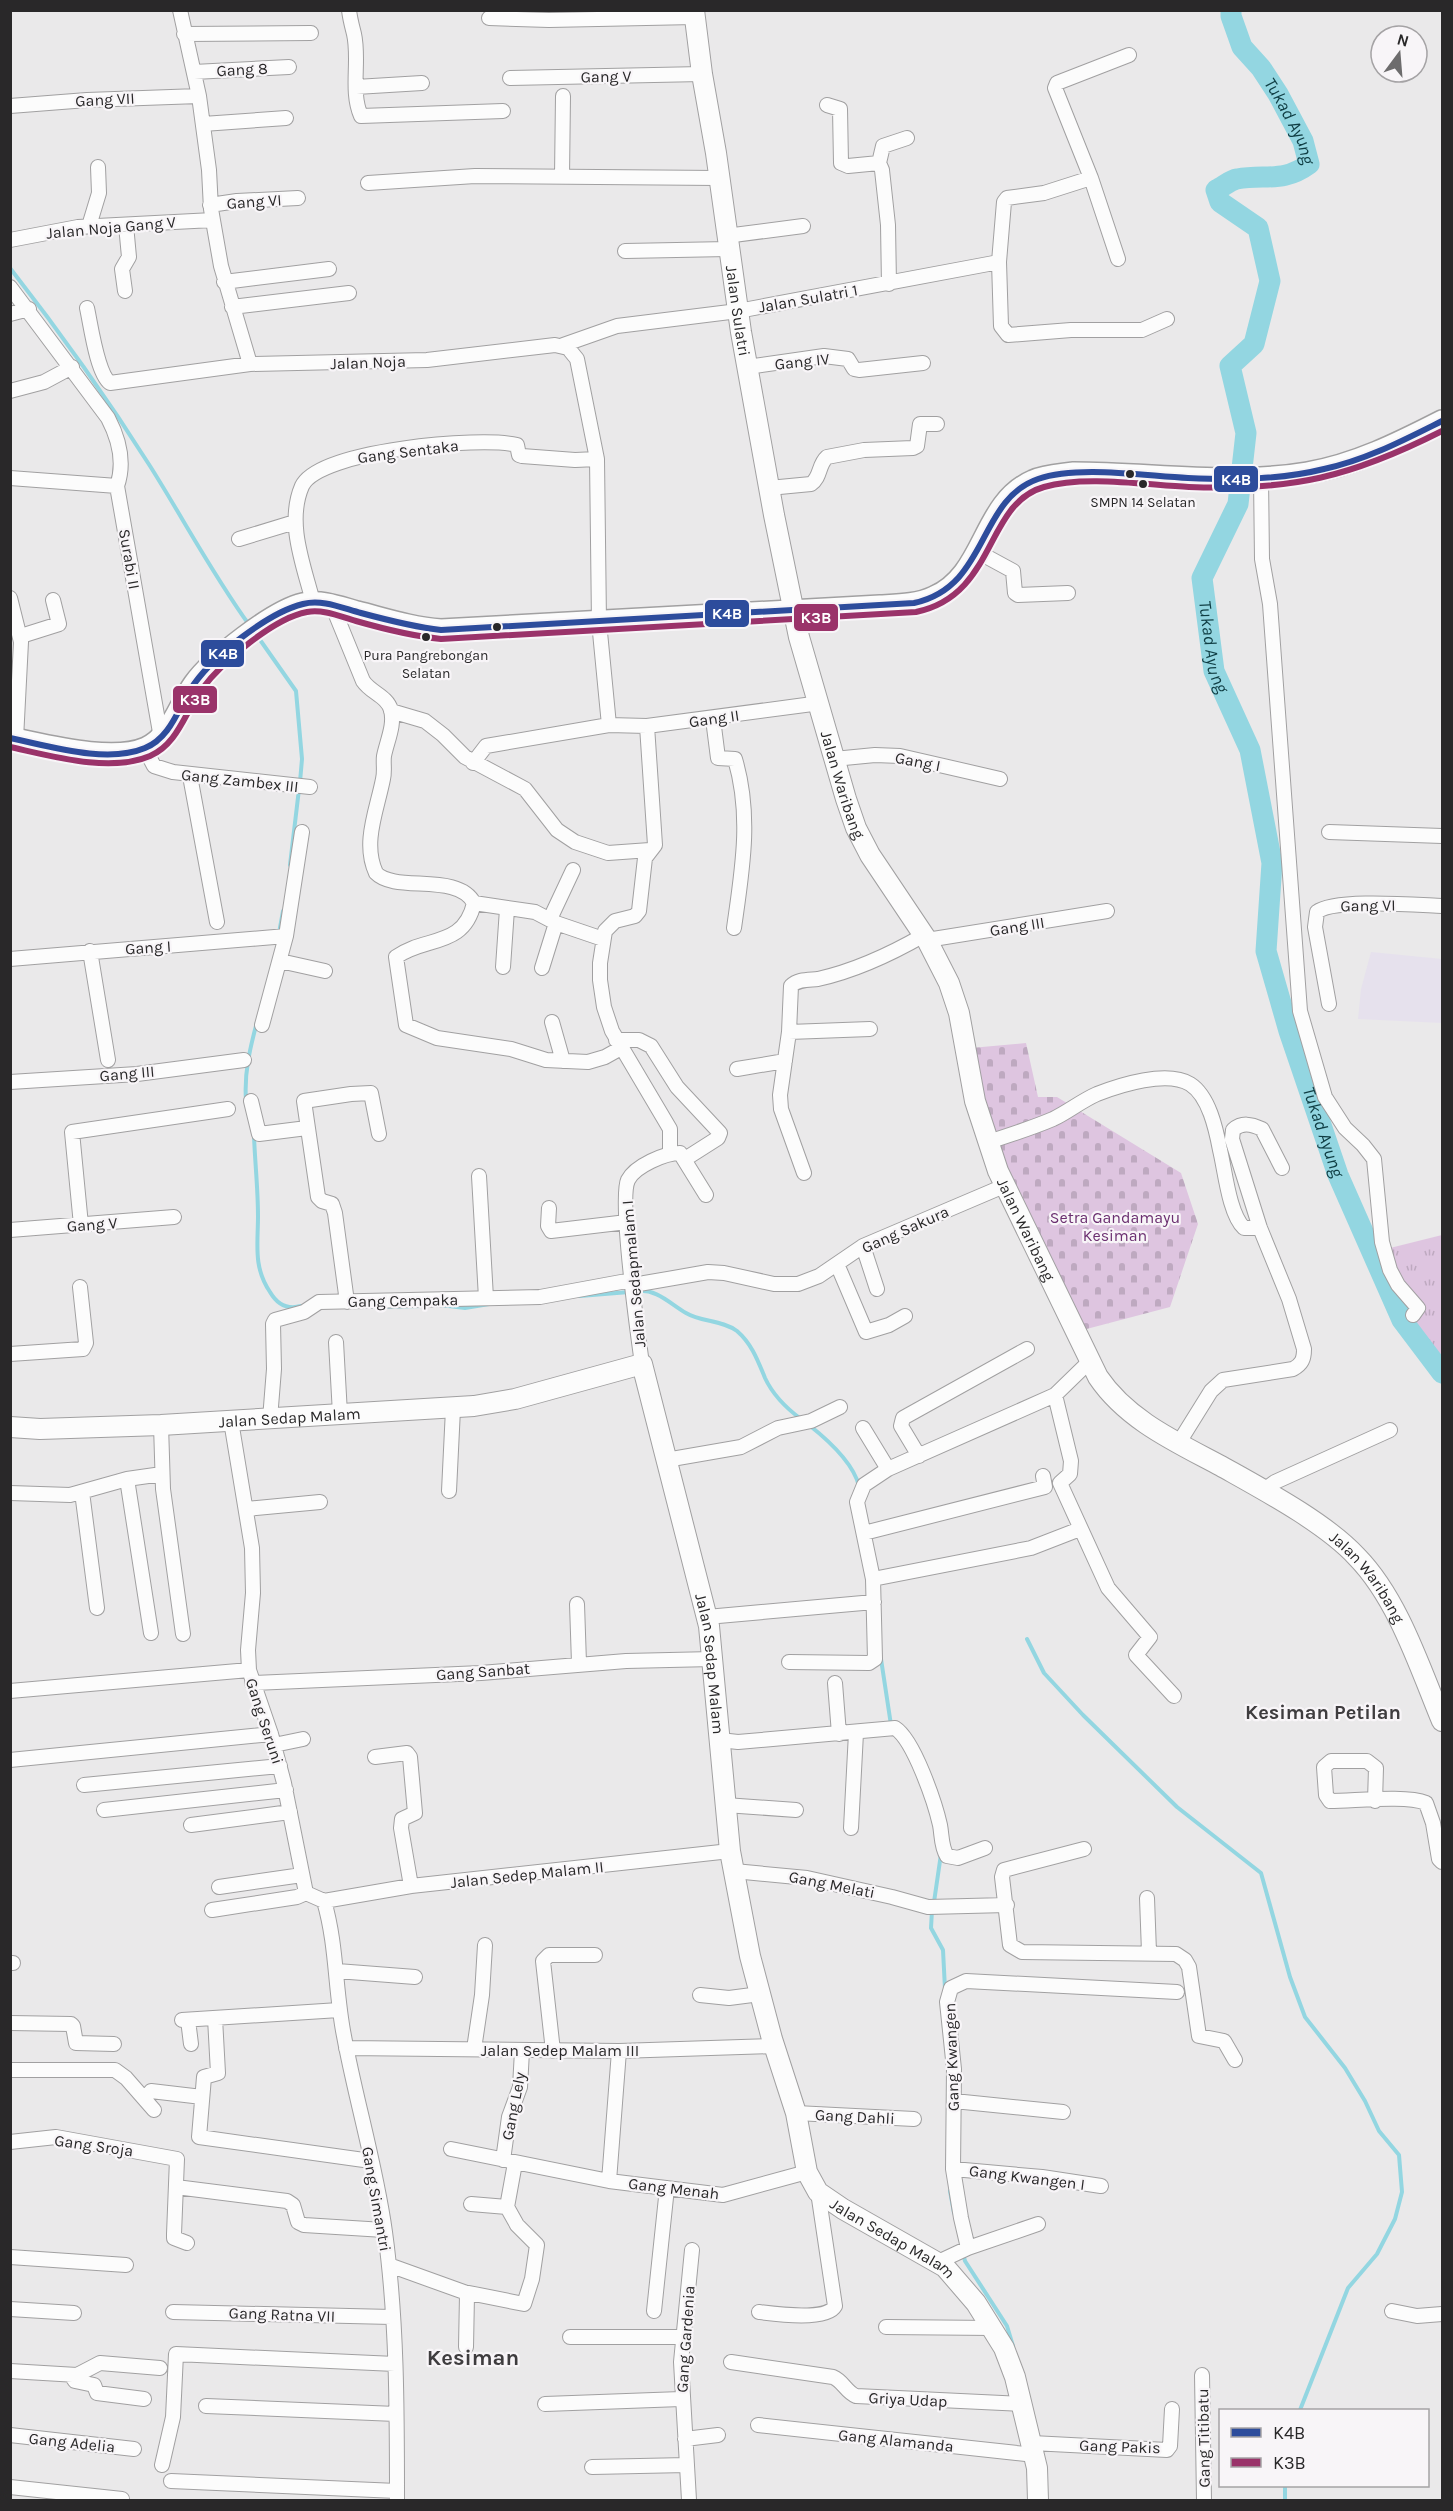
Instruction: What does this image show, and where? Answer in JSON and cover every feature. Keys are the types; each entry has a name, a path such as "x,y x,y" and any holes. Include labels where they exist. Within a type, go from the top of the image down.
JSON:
{"main road":[{"path":"13,739 99,753 131,752 153,743 174,719 206,669 285,611 322,604 431,629 902,605 935,597 957,582 978,552 994,520 1010,497 1018,489 1044,477 1096,473 1256,478 1308,473 1364,458 1443,421"}],"street":[{"path":"180,10 199,96 210,205 224,282 250,364"},
{"path":"349,10 350,25 354,34 359,114 363,117 503,111"},
{"path":"489,18 549,20 695,14"},
{"name":"Jalan Sulatri","path":"695,14 702,74 747,367 794,610"},
{"path":"184,34 311,33"},
{"path":"1118,259 1091,178 1055,88 1057,83 1129,55"},
{"name":"Gang 8","path":"194,72 289,67"},
{"name":"Gang V","path":"510,78 702,74"},
{"path":"356,87 422,82"},
{"name":"Gang VII","path":"10,106 87,100 199,96"},
{"path":"562,176 563,96"},
{"path":"827,105 840,110 841,163 848,166 879,163"},
{"path":"203,124 286,118"},
{"path":"889,284 888,225 882,170 879,163 883,146 907,138"},
{"path":"89,226 99,194 98,167"},
{"path":"368,183 475,176 718,178"},
{"path":"1091,178 1050,192 1007,198 1003,204 999,262 1001,326 1008,335 1071,330 1142,330 1167,319"},
{"name":"Gang VI","path":"210,205 298,198"},
{"name":"Jalan Noja Gang V","path":"10,240 64,228 213,220"},
{"path":"125,291 122,268 129,257 126,225"},
{"path":"625,251 727,243 803,226"},
{"name":"Jalan Sulatri 1","path":"562,345 617,326 738,311 999,262"},
{"path":"224,282 329,269"},
{"name":"Surabi II","path":"10,287 29,309 113,428 122,461 117,486 153,743"},
{"path":"232,307 349,293"},
{"name":"Jalan Noja","path":"87,308 102,370 106,381 110,383 250,364 417,360 562,345"},
{"path":"10,314 29,309"},
{"path":"583,337 577,359 597,459 599,622 609,725"},
{"path":"562,345 577,359"},
{"name":"Gang IV","path":"747,367 824,356 848,359 854,369 859,370 922,363"},
{"path":"10,391 44,381 72,368"},
{"path":"769,488 811,484 819,476 823,461 827,457 864,450 913,448 916,446 920,424 937,424"},
{"name":"Gang Sentaka","path":"391,711 387,701 369,689 363,681 322,604 295,522 303,485 311,475 346,459 368,453 497,442 518,446 519,455 522,456 575,460 597,459"},
{"path":"10,478 117,486"},
{"path":"1256,478 1262,549 1270,604 1300,1011 1325,1097 1345,1128 1374,1159 1382,1242 1394,1277 1418,1308 1413,1316"},
{"path":"239,539 295,522"},
{"path":"978,552 1013,570 1015,593 1018,595 1068,593"},
{"path":"10,597 21,636 13,739"},
{"path":"21,636 59,624 53,600"},
{"name":"Jalan Waribang","path":"794,610 834,759 859,835 878,869 926,938 957,1004 971,1088 1004,1186 1098,1377 1114,1398 1147,1425 1264,1490 1334,1537 1366,1567 1380,1586 1436,1690 1443,1721"},
{"name":"Gang II","path":"473,763 486,746 609,725 647,726 820,703"},
{"path":"603,939 535,912 474,903 467,894 452,888 379,877 370,862 369,850 375,808 384,777 384,757 391,729 391,711 425,721 473,763 525,789 557,830 575,842 608,853 650,850"},
{"path":"713,719 718,758 735,759 744,803 746,843 734,928"},
{"path":"647,726 656,841 654,848 645,855 639,911 635,916 610,925 603,939 599,971 608,1018 619,1044 670,1129 670,1153 680,1153 706,1195"},
{"name":"Gang Zambex III","path":"153,743 154,766 190,776 304,787"},
{"name":"Gang I","path":"834,759 886,755 916,758 1000,779"},
{"path":"190,776 218,922"},
{"path":"262,1025 280,961 282,937 302,832"},
{"path":"1329,832 1443,836"},
{"path":"542,968 553,921 573,870"},
{"path":"474,903 470,919 465,926 446,937 396,957 405,1024 437,1038 505,1047 542,1059 562,1061 595,1061 619,1044 639,1040 651,1046 677,1088 720,1133 718,1138 685,1159"},
{"name":"Gang VI","path":"1329,1004 1315,927 1317,912 1330,906 1356,904 1443,906"},
{"path":"503,967 507,909"},
{"name":"Gang III","path":"926,938 1107,911"},
{"name":"Gang I","path":"10,959 282,937"},
{"path":"804,1173 781,1109 781,1086 789,1032 790,992 793,983 830,975 870,962 926,938"},
{"path":"90,951 108,1060"},
{"path":"280,961 325,971"},
{"path":"552,1022 562,1061"},
{"path":"789,1032 870,1029"},
{"name":"Gang III","path":"10,1082 137,1074 244,1060"},
{"path":"737,1069 785,1061"},
{"path":"988,1142 1051,1119 1109,1090 1150,1079 1179,1080 1190,1084 1203,1099 1217,1136 1231,1200 1239,1224 1244,1228 1260,1228"},
{"path":"347,1302 334,1207 331,1202 321,1201 318,1197 304,1103 306,1099 369,1092 373,1096 379,1134"},
{"path":"251,1101 259,1134 307,1128"},
{"path":"81,1225 72,1132 228,1109"},
{"path":"1178,1444 1211,1391 1223,1380 1293,1369 1298,1366 1304,1356 1289,1299 1260,1228 1232,1139 1233,1130 1237,1126 1246,1125 1262,1129 1282,1168"},
{"name":"Jalan Sedapmalam I","path":"642,1364 625,1188 630,1176 670,1153"},
{"path":"478,1176 486,1298"},
{"name":"Gang Sakura","path":"633,1287 708,1272 724,1273 767,1283 798,1284 819,1276 863,1246 1004,1186"},
{"path":"549,1208 550,1231 627,1222"},
{"name":"Gang V","path":"10,1230 174,1217"},
{"path":"863,1246 877,1289"},
{"path":"837,1264 866,1332 889,1325 905,1316"},
{"path":"10,1354 82,1350 86,1343 80,1287"},
{"name":"Gang Cempaka","path":"270,1419 274,1369 273,1324 280,1317 313,1305 347,1302 540,1297 633,1287"},
{"path":"336,1342 340,1414"},
{"path":"919,1456 901,1426 903,1418 1027,1348"},
{"path":"789,1662 873,1661 876,1654 874,1602 876,1579 867,1533 857,1502 859,1492 888,1469 1055,1395 1091,1360"},
{"name":"Jalan Sedap Malam","path":"10,1427 31,1429 161,1425 453,1408 504,1401 642,1364 707,1617 713,1659 730,1851 760,1994 795,2113 807,2172 818,2192 860,2219 938,2262 954,2276 993,2328 1012,2369 1036,2446 1038,2500"},
{"path":"1055,1395 1071,1461 1070,1474 1060,1484 1108,1588 1150,1637 1136,1654 1174,1696"},
{"path":"666,1460 741,1447 778,1428 806,1422 840,1407"},
{"path":"449,1491 453,1408"},
{"name":"Gang Seruni","path":"231,1421 247,1509 254,1573 248,1650 250,1677 280,1766 306,1893"},
{"path":"161,1425 162,1474 183,1634"},
{"path":"863,1428 888,1469"},
{"path":"1264,1490 1275,1482 1390,1430"},
{"path":"10,1493 60,1496 127,1479 162,1474"},
{"path":"867,1533 1046,1487 1043,1476"},
{"path":"127,1479 151,1633"},
{"path":"82,1492 97,1608"},
{"path":"247,1509 320,1502"},
{"path":"876,1579 1031,1548 1080,1529"},
{"path":"707,1617 874,1602"},
{"path":"576,1604 579,1663"},
{"name":"Gang Sanbat","path":"10,1691 250,1677 482,1673 579,1663 713,1659"},
{"path":"835,1683 838,1734"},
{"path":"720,1740 738,1742 892,1728 903,1736 924,1778 947,1856 958,1858 985,1848"},
{"path":"851,1828 856,1732"},
{"path":"10,1760 272,1739 303,1739"},
{"path":"375,1757 407,1754 411,1757 415,1814 402,1819 402,1828 411,1886"},
{"path":"84,1785 280,1766"},
{"path":"104,1810 286,1790"},
{"path":"1375,1801 1418,1799 1426,1803 1438,1822 1439,1859 1443,1862"},
{"path":"725,1805 796,1810"},
{"path":"191,1825 290,1812"},
{"path":"1084,1849 1006,1868 1002,1874 1010,1945 1016,1951 1176,1954 1185,1960 1192,1977 1199,2036 1224,2041 1235,2060"},
{"name":"Jalan Sedep Malam II","path":"324,1901 411,1886 730,1851"},
{"name":"Gang Melati","path":"734,1871 807,1878 934,1908 1007,1905"},
{"path":"219,1887 302,1875"},
{"path":"212,1911 297,1897 306,1893 324,1901"},
{"path":"1148,1898 1149,1952"},
{"name":"Gang Simantri","path":"324,1901 334,1946 339,2010 371,2161 389,2265 395,2364 397,2496"},
{"path":"474,2049 482,1995 484,1945"},
{"path":"553,2051 543,1961 549,1955 595,1955"},
{"path":"337,1971 415,1977"},
{"name":"Gang Kwangen","path":"964,2250 953,2169 952,2033 947,2002 951,1988 966,1981 1177,1992"},
{"path":"700,1995 729,1998 760,1994"},
{"path":"191,2044 185,2020 339,2010"},
{"path":"215,2018 218,2073 204,2077 199,2137 371,2161"},
{"path":"10,2023 71,2024 73,2040 76,2043 114,2044"},
{"name":"Jalan Sedep Malam III","path":"346,2048 619,2051 775,2046"},
{"name":"Gang Lely","path":"507,2207 509,2117 520,2087 522,2051"},
{"path":"609,2181 619,2051"},
{"path":"10,2070 114,2070 126,2078 154,2110"},
{"path":"151,2091 202,2097"},
{"path":"954,2102 1063,2112"},
{"name":"Gang Dahli","path":"795,2113 914,2120"},
{"name":"Gang Sroja","path":"10,2142 56,2138 177,2159 176,2187"},
{"name":"Gang Menah","path":"451,2149 609,2181 723,2195 807,2172"},
{"name":"Gang Kwangen I","path":"953,2169 1011,2173 1101,2186"},
{"path":"188,2243 174,2238 176,2187 287,2201 293,2205 298,2222 304,2225 384,2230"},
{"path":"654,2311 667,2188"},
{"path":"759,2312 802,2315 828,2313 835,2306 818,2192"},
{"path":"389,2265 464,2292 520,2305 527,2301 537,2245 517,2224 507,2207 471,2204"},
{"path":"938,2262 964,2250 1038,2224"},
{"name":"Gang Gardenia","path":"689,2500 681,2399 683,2337 693,2250"},
{"path":"10,2257 126,2265"},
{"path":"464,2292 467,2295 466,2347"},
{"path":"10,2308 74,2313"},
{"path":"1392,2311 1417,2316 1443,2314"},
{"name":"Gang Ratna VII","path":"173,2312 392,2317"},
{"path":"886,2327 993,2328"},
{"path":"570,2337 683,2337"},
{"path":"162,2465 173,2417 176,2354 395,2364"},
{"name":"Griya Udap","path":"731,2362 833,2377 856,2396 1022,2404"},
{"path":"10,2371 77,2375 100,2363 160,2368"},
{"path":"71,2375 75,2381 94,2385 97,2393 144,2399"},
{"name":"Gang Titibatu","path":"1202,2375 1204,2500"},
{"path":"545,2404 681,2399"},
{"path":"206,2406 396,2415"},
{"name":"Gang Pakis","path":"1036,2446 1167,2450 1170,2445 1172,2409"},
{"name":"Gang Alamanda","path":"758,2425 1036,2446"},
{"name":"Gang Adelia","path":"10,2435 134,2449"},
{"path":"685,2439 718,2435"},
{"path":"592,2467 687,2465"},
{"path":"171,2481 397,2496"},
{"path":"10,2487 122,2499"}],"shaded area":[{"path":"1371,952 1442,959 1442,1023 1358,1019 1361,989"}],"green space":[{"name":"Setra Gandamayu Kesiman","path":"1026,1043 1038,1097 1057,1097 1181,1173 1198,1224 1170,1307 1079,1331 1007,1184 971,1048"},
{"path":"1442,1235 1442,1357 1423,1334 1407,1307 1396,1278 1390,1248"}],"waterway":[{"name":"Tukad Ayung","path":"1231,10 1242,47 1261,68 1278,94 1303,141 1309,164 1291,174 1234,180 1216,190 1220,202 1258,228 1270,281 1254,344 1230,366 1246,433 1238,504 1202,578 1214,671 1250,750 1272,863 1266,951 1289,1031 1338,1175 1402,1320 1442,1373"},
{"path":"10,268 117,415 250,626"},
{"path":"258,637 296,691 302,759 300,782"},
{"path":"290,865 299,789"},
{"path":"279,933 283,911"},
{"path":"246,1100 247,1070 257,1022"},
{"path":"254,1136 258,1255 261,1274 270,1292 279,1303 291,1307 301,1306"},
{"path":"637,1291 657,1294 692,1316 725,1325 737,1331 751,1347 776,1396 801,1419"},
{"path":"580,1296 629,1292"},
{"path":"440,1305 465,1308 489,1304"},
{"path":"365,1307 423,1306"},
{"path":"809,1425 846,1460 859,1486"},
{"path":"1027,1639 1044,1673 1083,1715 1177,1807 1261,1873 1290,1977 1305,2017 1345,2068 1365,2101 1379,2131 1399,2155 1402,2192 1395,2219 1377,2254 1348,2288 1300,2409"},
{"path":"881,1659 891,1725"},
{"path":"934,1902 941,1854"},
{"path":"932,1910 931,1928 943,1950 945,1989"},
{"path":"950,2191 954,2213"},
{"path":"963,2253 965,2261 1007,2326 1013,2346"},
{"path":"1285,2487 1285,2500"}],"transit line":[{"name":"K4B","path":"10,738 96,754 130,752 145,748 162,736 174,720 194,684 228,648 274,616 303,604 325,603 401,623 441,630 914,603 938,594 956,580 970,562 1003,505 1018,490 1038,479 1054,475 1092,472 1222,479 1307,473 1340,465 1384,449 1442,421"},
{"name":"K3B","path":"10,747 99,763 134,761 150,756 168,744 202,689 235,654 279,623 307,612 326,612 398,632 441,639 916,612 942,602 962,588 976,569 1010,511 1025,497 1044,487 1060,483 1096,481 1226,488 1290,483 1320,478 1379,460 1442,431"}],"place":[{"name":"SMPN 14 Selatan","path":"1143,484"},
{"name":"Pura Pangrebongan Selatan","path":"426,637"}],"district":[{"name":"Kesiman Petilan","path":"1323,1712"},
{"name":"Kesiman","path":"473,2357"}]}
